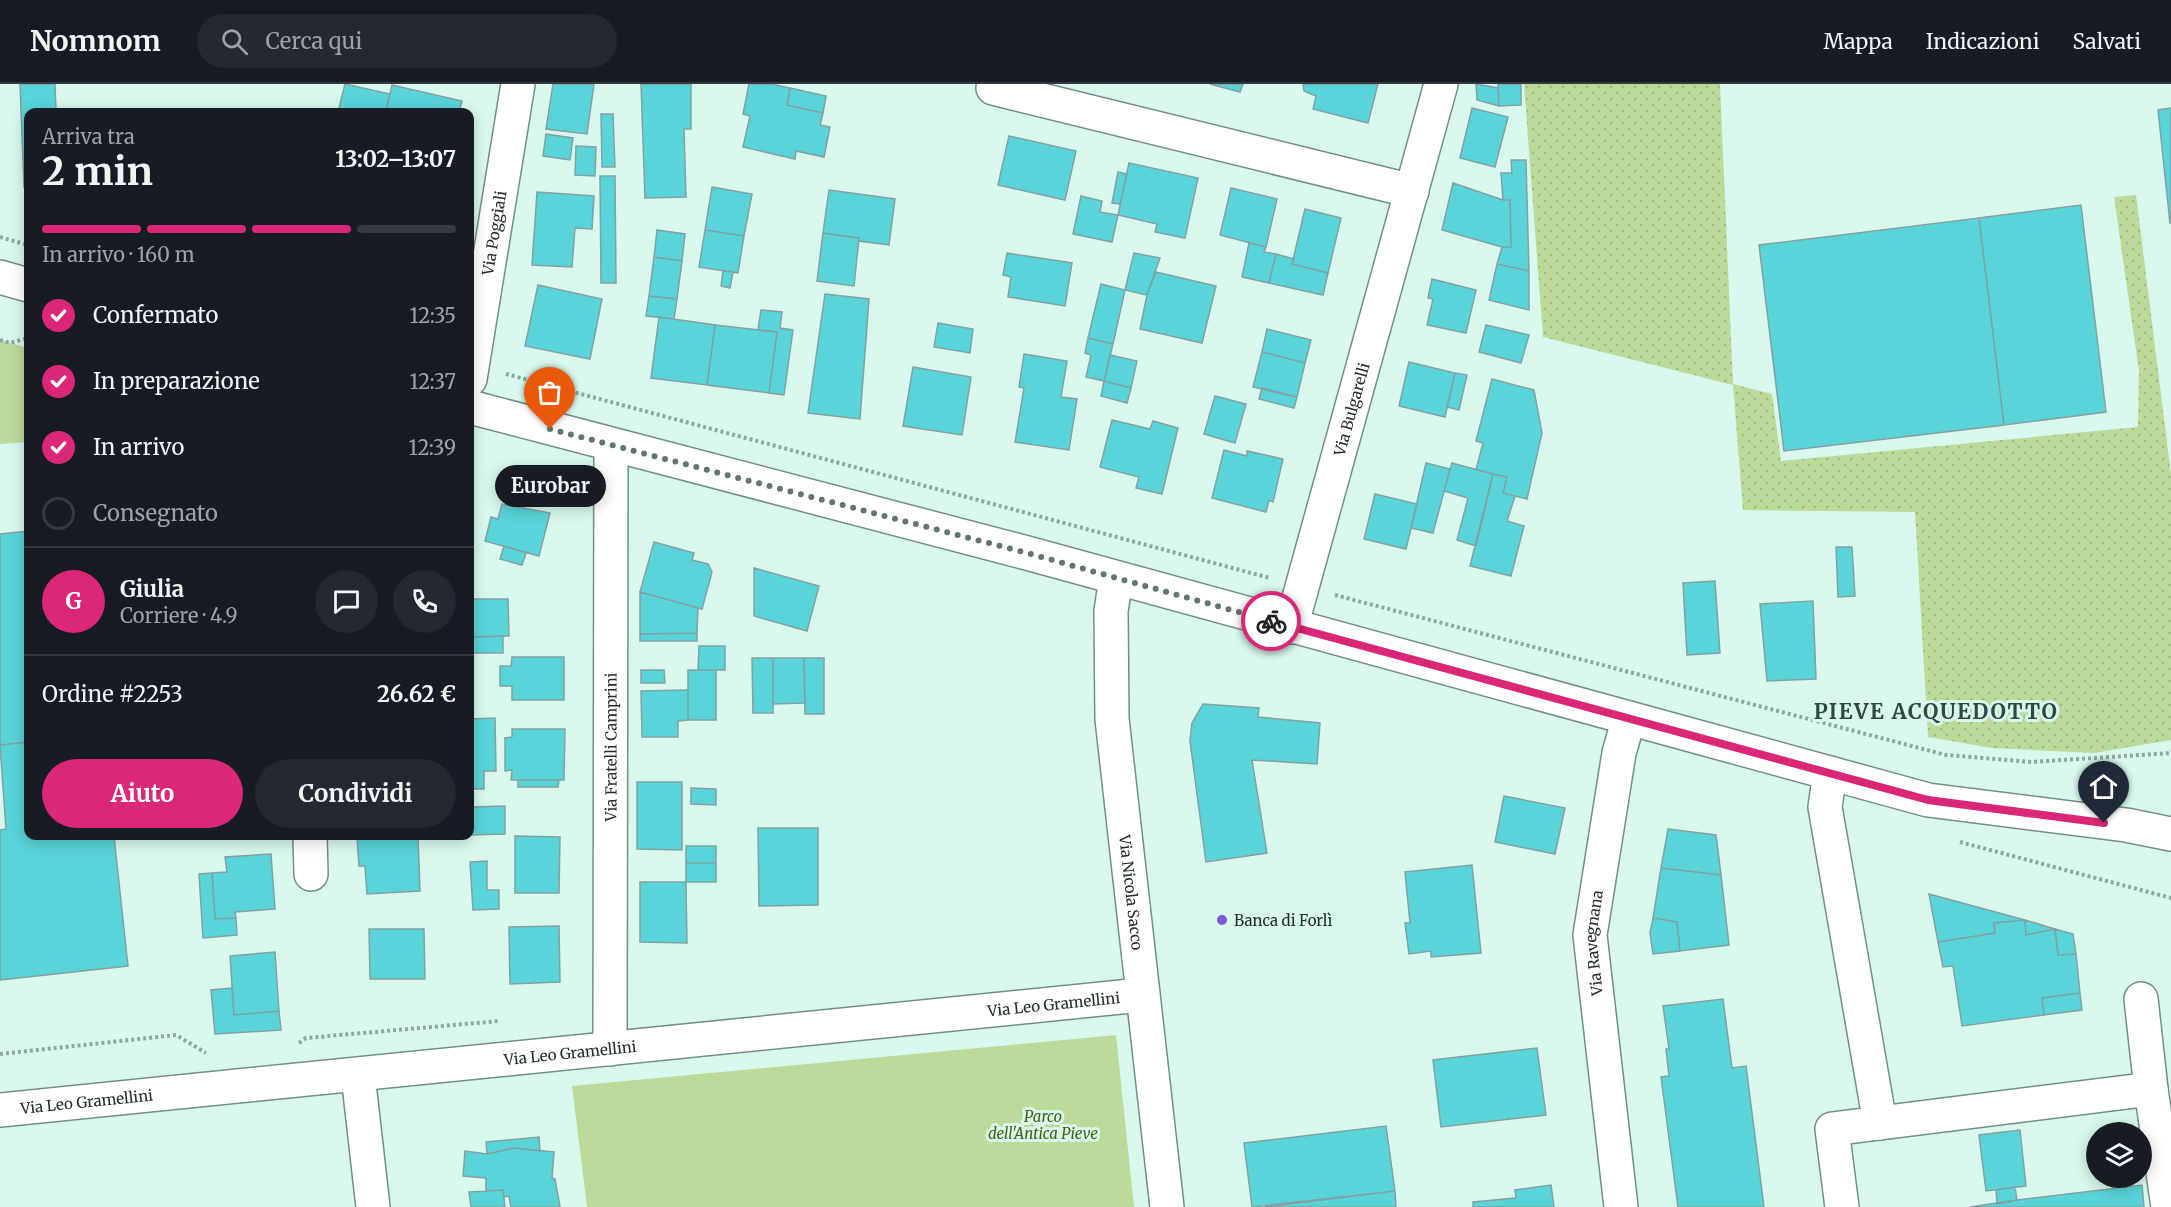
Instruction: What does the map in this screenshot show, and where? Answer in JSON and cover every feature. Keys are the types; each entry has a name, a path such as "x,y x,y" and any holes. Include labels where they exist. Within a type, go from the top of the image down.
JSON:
{"street":[{"name":"Via Poggiali","path":"474,354 518,84"},
{"name":"Via Bulgarelli","path":"1292,627 1441,84"},
{"path":"993,88 1412,191"},
{"path":"0,277 24,284"},
{"path":"474,408 1116,578 1928,800 2126,825 2171,834"},
{"name":"Via Fratelli Camprini","path":"610,1049 611,445"},
{"name":"Via Nicola Sacco","path":"1116,578 1111,611 1112,719 1141,995 1167,1207"},
{"name":"Via Ravegnana","path":"1621,1207 1590,935 1619,753 1629,718"},
{"path":"1830,773 1825,807 1880,1123"},
{"path":"2126,825 2171,826"},
{"path":"310,840 311,874"},
{"name":"Via Leo Gramellini","path":"0,1110 1141,995"},
{"path":"2141,999 2168,1207"},
{"path":"358,1075 373,1207"},
{"path":"1842,1207 1832,1129 2151,1089"}],"path":[{"path":"0,340 10,343 24,339"},
{"path":"298,1044 306,1038 505,1021"},
{"path":"0,1054 176,1035 209,1055"}],"green space":[{"path":"1524,84 1720,84 1733,384 1772,394 1781,461 2138,427 2139,371 2114,197 2136,195 2171,474 2171,740 2094,753 1992,748 1928,737 1915,512 1743,510 1733,385 1543,337"},
{"path":"0,340 24,347 24,442 0,444"},
{"name":"Parco dell'Antica Pieve","path":"1116,1035 1134,1207 587,1207 572,1086"}],"building":[{"path":"20,84 55,84 56,108 24,108 24,187"},
{"path":"345,84 390,94 387,108 339,108"},
{"path":"553,84 594,84 587,134 546,129"},
{"path":"641,84 691,84 691,129 684,129 686,197 645,198"},
{"path":"749,84 771,84 790,88 787,105 823,113 820,125 830,127 824,157 796,151 795,159 743,147 750,116 743,114"},
{"path":"1210,84 1243,84 1240,92"},
{"path":"1303,84 1378,84 1368,123 1313,109 1316,96 1304,91"},
{"path":"1476,84 1498,88 1499,106 1477,100"},
{"path":"1498,84 1521,84 1521,105 1499,106"},
{"path":"392,85 462,101 460,108 387,108"},
{"path":"790,88 826,96 823,113 787,105"},
{"path":"1472,108 1508,117 1495,167 1460,158"},
{"path":"2171,108 2171,223 2170,223 2158,110"},
{"path":"601,114 613,114 615,167 602,167"},
{"path":"546,134 573,138 570,160 543,156"},
{"path":"1009,136 1076,151 1065,200 998,185"},
{"path":"576,146 596,147 595,176 575,175"},
{"path":"1511,160 1526,160 1529,271 1497,264 1502,247 1511,247 1510,200 1503,200 1501,173 1512,173"},
{"path":"1129,163 1198,178 1185,238 1155,232 1157,224 1118,215"},
{"path":"1118,172 1127,174 1120,204 1112,203"},
{"path":"600,176 615,176 616,283 601,283"},
{"path":"1453,183 1503,200 1510,200 1511,247 1502,247 1442,230"},
{"path":"712,187 752,194 744,236 705,230"},
{"path":"1231,188 1277,199 1266,247 1220,235"},
{"path":"829,190 895,199 889,245 823,233"},
{"path":"537,192 594,196 592,229 575,228 572,267 532,265"},
{"path":"1081,196 1102,201 1100,212 1118,215 1112,242 1073,234"},
{"path":"2081,205 2106,412 2004,425 1979,218"},
{"path":"1305,209 1341,218 1328,273 1292,264"},
{"path":"1979,218 2004,425 1784,451 1759,245"},
{"path":"657,230 685,234 682,261 654,257"},
{"path":"705,230 744,236 738,273 699,267"},
{"path":"823,233 859,238 854,286 817,281"},
{"path":"1249,243 1266,247 1264,252 1276,254 1269,283 1242,277"},
{"path":"1007,253 1072,263 1065,306 1008,297 1011,277 1003,275"},
{"path":"1134,253 1160,258 1147,295 1125,290"},
{"path":"1276,254 1294,259 1292,264 1328,273 1323,295 1269,283"},
{"path":"654,257 682,261 677,299 649,296"},
{"path":"1497,264 1529,271 1529,310 1489,300"},
{"path":"723,271 733,272 730,288 721,286"},
{"path":"1156,272 1216,286 1202,343 1140,329 1147,295"},
{"path":"1432,279 1476,290 1466,333 1427,325 1433,299 1428,298"},
{"path":"1101,284 1125,290 1113,344 1088,338"},
{"path":"538,285 602,299 590,359 525,346"},
{"path":"825,294 869,299 860,419 808,413"},
{"path":"649,296 677,299 674,319 646,316"},
{"path":"761,310 782,312 780,328 793,330 784,395 769,393 777,332 758,330"},
{"path":"659,317 715,325 707,385 651,378"},
{"path":"938,323 973,329 970,353 934,347"},
{"path":"715,325 777,332 769,393 707,385"},
{"path":"1486,325 1529,335 1521,363 1479,352"},
{"path":"1267,329 1311,340 1305,363 1262,352"},
{"path":"1088,338 1113,344 1104,381 1086,377 1091,355 1085,353"},
{"path":"1262,352 1305,363 1297,397 1253,387"},
{"path":"1024,354 1067,361 1061,397 1077,399 1069,450 1015,442 1024,388 1019,387"},
{"path":"1110,355 1137,361 1131,388 1104,381"},
{"path":"1409,362 1455,373 1445,417 1399,406"},
{"path":"913,367 971,377 962,435 903,426"},
{"path":"1455,373 1467,375 1459,410 1447,407"},
{"path":"1492,379 1534,390 1542,433 1527,499 1503,493 1507,477 1476,470 1483,443 1476,441"},
{"path":"1104,381 1131,388 1127,403 1101,396"},
{"path":"1262,388 1297,397 1294,408 1259,399"},
{"path":"1215,396 1246,404 1235,443 1204,434"},
{"path":"1112,420 1150,429 1153,421 1178,428 1162,494 1136,488 1139,477 1100,467"},
{"path":"1224,450 1247,456 1247,451 1283,459 1273,502 1269,500 1266,512 1212,498"},
{"path":"1426,463 1450,469 1433,533 1411,528"},
{"path":"1452,463 1493,474 1476,546 1457,540 1468,498 1444,491"},
{"path":"1493,474 1507,477 1503,493 1515,496 1507,521 1524,526 1511,576 1470,566"},
{"path":"1375,494 1417,504 1406,549 1364,539"},
{"path":"502,504 550,513 539,556 485,541 491,517 498,519"},
{"path":"24,531 24,742 0,745 0,534"},
{"path":"654,542 694,553 692,560 708,564 712,572 702,609 640,592"},
{"path":"504,546 526,553 522,565 500,559"},
{"path":"1836,547 1852,547 1855,596 1838,597"},
{"path":"754,568 819,586 807,631 754,616"},
{"path":"1715,581 1720,653 1687,655 1683,583"},
{"path":"640,592 698,608 697,633 640,634"},
{"path":"474,599 508,599 509,636 474,637"},
{"path":"1813,601 1816,679 1767,681 1760,604"},
{"path":"697,633 697,641 640,641 640,634"},
{"path":"503,636 503,653 474,653 474,637"},
{"path":"699,646 725,646 725,670 698,670"},
{"path":"512,657 564,657 564,700 512,700 512,686 500,686 500,666 511,666"},
{"path":"752,658 773,658 773,713 753,713"},
{"path":"773,658 804,658 805,703 773,704"},
{"path":"804,658 824,658 824,714 805,714"},
{"path":"641,670 664,670 665,683 641,683"},
{"path":"688,670 716,670 716,720 688,720"},
{"path":"688,690 688,720 678,721 678,737 642,737 641,691"},
{"path":"1203,704 1259,708 1258,717 1320,723 1317,764 1252,760 1267,853 1206,862 1190,741 1192,723"},
{"path":"495,718 496,771 484,771 484,789 474,789 474,719"},
{"path":"512,729 565,729 564,780 511,780 512,770 505,771 505,738 512,737"},
{"path":"24,742 24,840 114,840 128,966 0,980 0,830 6,829 0,745"},
{"path":"518,780 559,780 558,787 518,787"},
{"path":"637,782 682,782 682,850 637,849"},
{"path":"691,788 716,789 716,805 691,804"},
{"path":"1504,796 1565,808 1555,854 1495,842"},
{"path":"505,806 505,834 474,835 474,807"},
{"path":"758,828 818,828 818,905 759,906"},
{"path":"1668,829 1716,835 1721,875 1661,868"},
{"path":"515,836 560,837 559,893 515,893"},
{"path":"357,840 418,840 420,891 367,894 365,866 359,866"},
{"path":"686,846 716,846 716,863 686,863"},
{"path":"271,854 275,909 235,912 236,918 215,919 212,873 227,872 225,857"},
{"path":"487,861 487,890 499,890 499,909 473,910 470,862"},
{"path":"686,863 716,863 716,882 686,882"},
{"path":"1472,865 1481,953 1431,957 1431,951 1409,954 1405,923 1410,923 1405,872"},
{"path":"1661,868 1721,875 1729,945 1680,951 1677,922 1653,918"},
{"path":"212,873 215,919 236,918 237,935 203,938 199,874"},
{"path":"640,882 686,882 687,943 640,942"},
{"path":"1929,894 2025,920 1994,923 1995,933 1938,942"},
{"path":"1653,918 1677,922 1680,951 1653,954 1650,933"},
{"path":"2025,920 2026,935 2055,929 2058,955 2076,954 2080,993 2042,998 2044,1015 1962,1026 1953,966 1943,967 1938,942 1995,933 1994,923"},
{"path":"2025,920 2055,929 2026,935"},
{"path":"559,926 560,982 510,984 509,927"},
{"path":"369,929 424,929 425,979 370,979"},
{"path":"2055,929 2073,934 2076,954 2058,955"},
{"path":"275,952 279,1011 234,1015 230,956"},
{"path":"232,988 234,1015 279,1011 281,1030 215,1034 211,990"},
{"path":"2080,993 2082,1010 2044,1015 2042,998"},
{"path":"1723,999 1732,1068 1746,1066 1764,1207 1678,1207 1661,1077 1669,1076 1666,1049 1669,1049 1663,1006"},
{"path":"1537,1048 1546,1115 1441,1127 1433,1060"},
{"path":"1386,1126 1395,1191 1252,1207 1244,1143"},
{"path":"2020,1130 2026,1186 1986,1191 1979,1135"},
{"path":"539,1137 540,1151 514,1148 487,1154 486,1142"},
{"path":"514,1148 554,1152 552,1178 555,1179 560,1207 511,1207 509,1196 504,1197 503,1190 486,1191 486,1178 463,1176 465,1151 487,1154"},
{"path":"1551,1185 1554,1207 1473,1207 1473,1202 1516,1198 1515,1190"},
{"path":"2015,1187 2017,1200 1997,1204 1996,1190"},
{"path":"2117,1188 2142,1188 2144,1207 1970,1207"},
{"path":"503,1190 505,1207 471,1207 469,1192"},
{"path":"1395,1191 1396,1207 1265,1207"}],"way so far":[{"path":"550,429 1027,553 1271,621"}],"place":[{"name":"Eurobar","path":"550,429"},
{"name":"Banca di Forlì","path":"1222,920"}],"district":[{"name":"PIEVE ACQUEDOTTO","path":"1936,711"}],"route":[{"path":"1271,621 1928,800 2104,823"}]}
